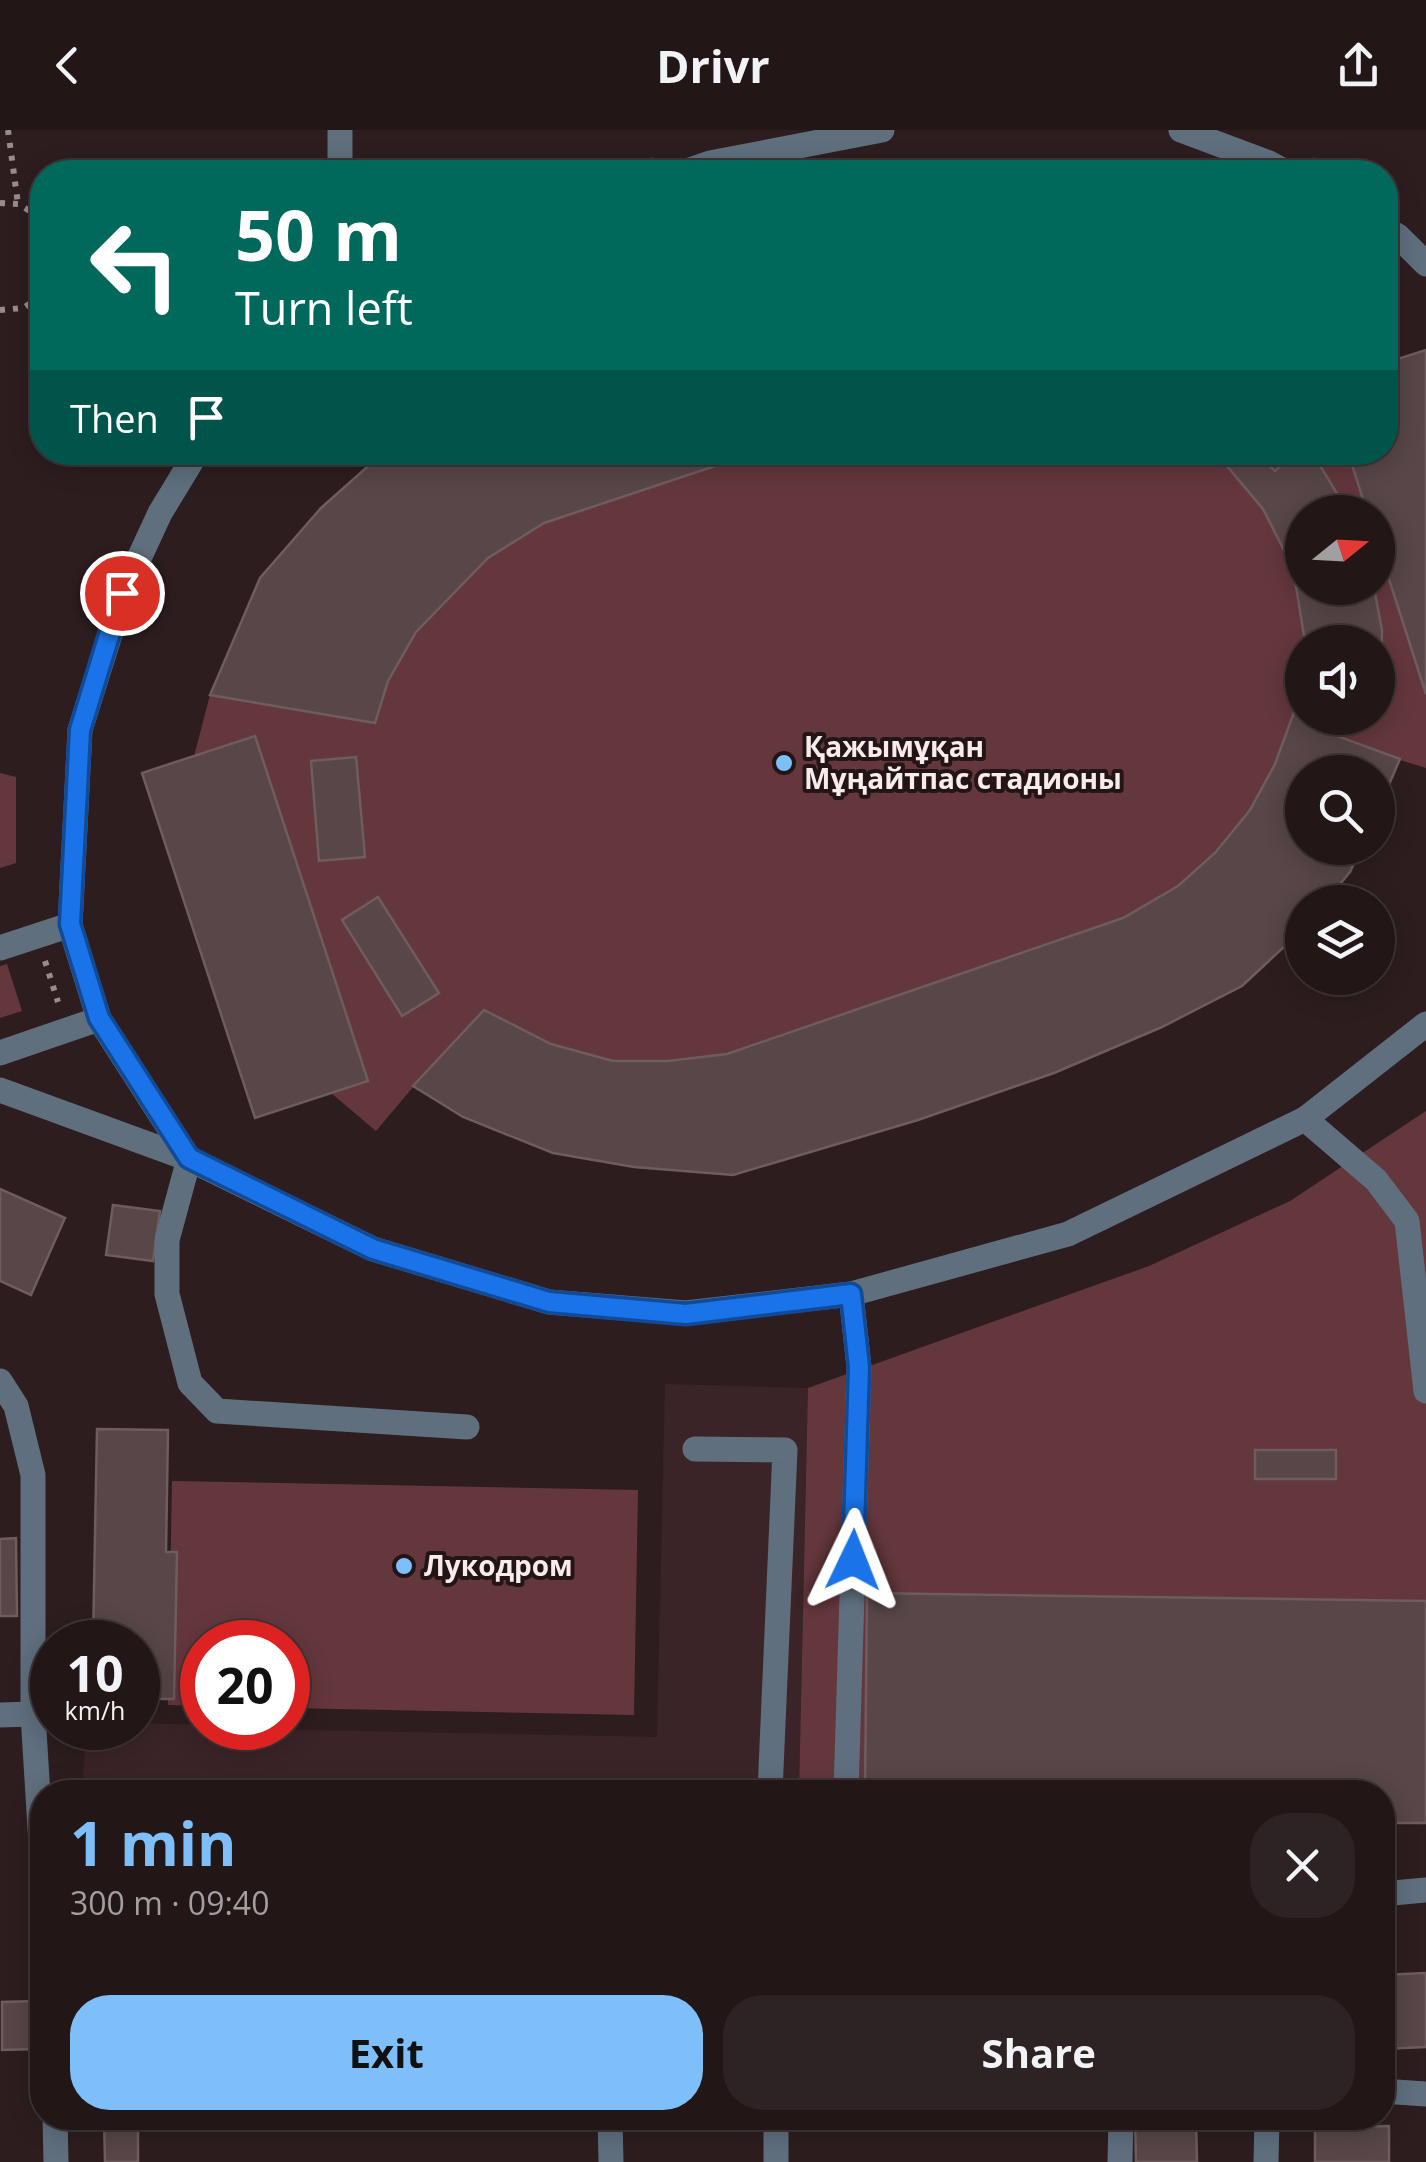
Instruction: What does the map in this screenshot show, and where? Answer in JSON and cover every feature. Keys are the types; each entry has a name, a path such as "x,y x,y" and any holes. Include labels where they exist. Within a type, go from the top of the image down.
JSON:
{"street":[{"path":"340,130 340,160"},
{"path":"726,160 882,130"},
{"path":"1181,130 1264,160"},
{"path":"1398,236 1426,264"},
{"path":"188,465 160,512 122,593 80,730 70,924 99,1018 189,1158 167,1240 167,1294 190,1383 216,1412 467,1428"},
{"path":"0,948 70,924"},
{"path":"0,1053 99,1018"},
{"path":"0,1090 189,1158 373,1249 549,1302 686,1314 851,1294 1068,1234 1305,1119 1426,1024"},
{"path":"1305,1119 1376,1180 1406,1222 1426,1391"},
{"path":"846,1780 859,1367 851,1294"},
{"path":"0,1381 16,1406 33,1475 34,1620"},
{"path":"695,1449 785,1450 771,1780"},
{"path":"0,1715 30,1714"},
{"path":"36,1750 38,1780"},
{"path":"1395,1893 1426,1890"},
{"path":"1395,2092 1426,2094"},
{"path":"55,2130 56,2162"},
{"path":"610,2130 611,2162"},
{"path":"776,2130 776,2162"},
{"path":"1120,2130 1120,2162"},
{"path":"1266,2130 1266,2162"}],"path":[{"path":"8,130 18,204"},
{"path":"0,203 18,204 30,211"},
{"path":"0,310 30,304"},
{"path":"36,936 67,1030"}],"shaded area":[{"name":"Қажымұқан Мұңайтпас стадионы","path":"1426,350 1426,768 1400,760 1395,771 1395,755 1285,755 1285,865 1353,865 1339,885 1285,885 1285,946 1242,986 1162,1027 1054,1073 918,1120 733,1175 634,1167 553,1153 463,1117 414,1086 376,1131 331,1093 255,1118 142,773 194,756 210,695 260,578 372,465 1398,465 1398,359"},
{"path":"0,773 16,777 16,863 0,868"},
{"path":"7,964 22,1011 0,1018 0,966"},
{"path":"1426,1111 1426,1823 1395,1823 1395,1780 799,1780 808,1388 1149,1266 1290,1201"},
{"path":"665,1384 808,1388 799,1780 83,1780 84,1750 160,1750 160,1724 180,1724 180,1750 310,1750 310,1730 657,1737"},
{"name":"Лукодром","path":"172,1481 638,1490 634,1715 310,1708 310,1620 180,1620 180,1705 168,1705"}],"building":[{"path":"1426,350 1426,694 1395,598 1395,495 1362,495 1352,465 1398,465 1398,359"},
{"path":"369,465 718,465 544,523 488,558 416,632 388,681 375,723 210,695 260,578 321,508"},
{"path":"1226,465 1268,465 1275,471 1282,465 1320,465 1338,495 1285,495 1285,552 1263,509"},
{"path":"1299,605 1377,605 1381,625 1302,625"},
{"path":"1286,735 1337,735 1389,755 1285,755 1285,865 1353,865 1350,872 1339,885 1285,885 1285,946 1242,986 1162,1027 1054,1073 918,1120 733,1175 634,1167 553,1153 463,1117 413,1086 484,1010 551,1044 613,1061 668,1061 727,1054 1123,918 1178,886 1215,853 1250,810"},
{"path":"255,736 368,1081 255,1118 142,773"},
{"path":"356,757 365,857 319,861 311,761"},
{"path":"378,897 439,993 402,1016 342,920"},
{"path":"0,1189 65,1218 31,1295 0,1281"},
{"path":"113,1205 160,1211 153,1261 106,1255"},
{"path":"97,1429 168,1430 166,1552 177,1552 174,1699 160,1699 160,1620 93,1620"},
{"path":"1255,1450 1336,1450 1336,1479 1255,1479"},
{"path":"16,1538 17,1616 0,1616 0,1539"},
{"path":"867,1593 1426,1601 1426,1823 1395,1823 1395,1780 865,1780"},
{"path":"1426,1973 1426,2047 1395,2048 1395,1974"},
{"path":"30,2001 30,2049 2,2050 2,2002"},
{"path":"104,2130 138,2130 138,2162 105,2162"},
{"path":"1135,2130 1196,2130 1197,2162 1136,2162"},
{"path":"1315,2130 1389,2130 1389,2162 1315,2162"}],"place":[{"name":"Қажымұқан Мұңайтпас стадионы","path":"784,763"},
{"name":"Лукодром","path":"404,1566"}],"route":[{"path":"122,593 80,730 70,924 99,1018 189,1158 373,1249 549,1302 686,1314 851,1294 859,1367 853,1560"}]}
